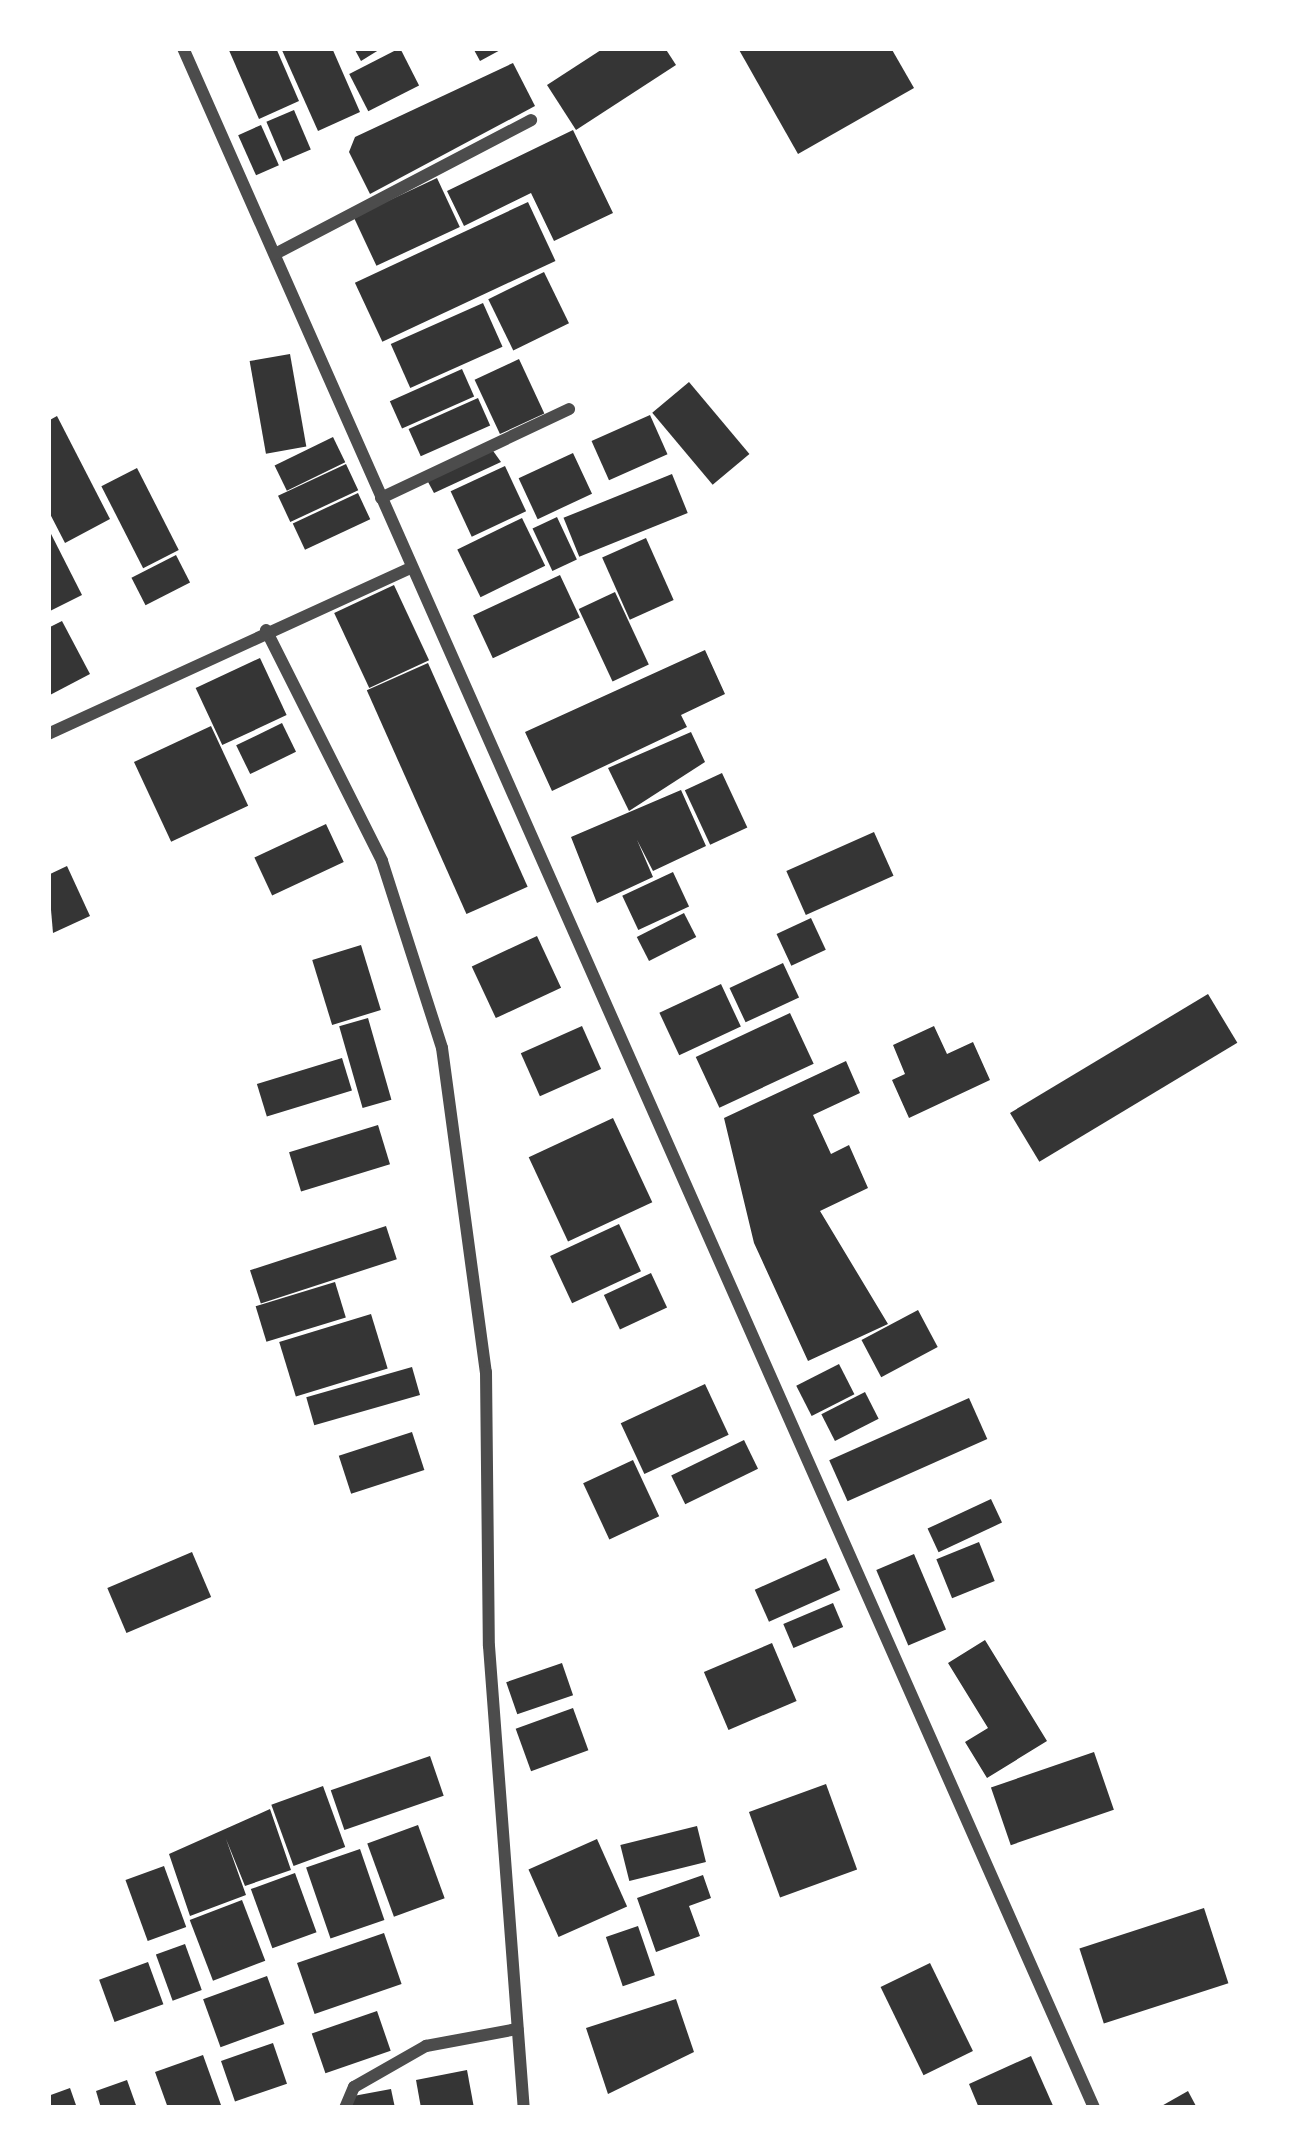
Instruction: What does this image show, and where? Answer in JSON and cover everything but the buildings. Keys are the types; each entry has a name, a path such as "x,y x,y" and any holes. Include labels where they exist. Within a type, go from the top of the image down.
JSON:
{"street":[{"path":"183,48 1094,2108"},
{"path":"274,254 532,120"},
{"path":"381,498 569,409"},
{"path":"48,734 266,630 411,568"},
{"path":"266,630 382,861 442,1048 487,1372 488,1646 524,2108"},
{"path":"345,2108 354,2087 426,2046 517,2029"}]}
